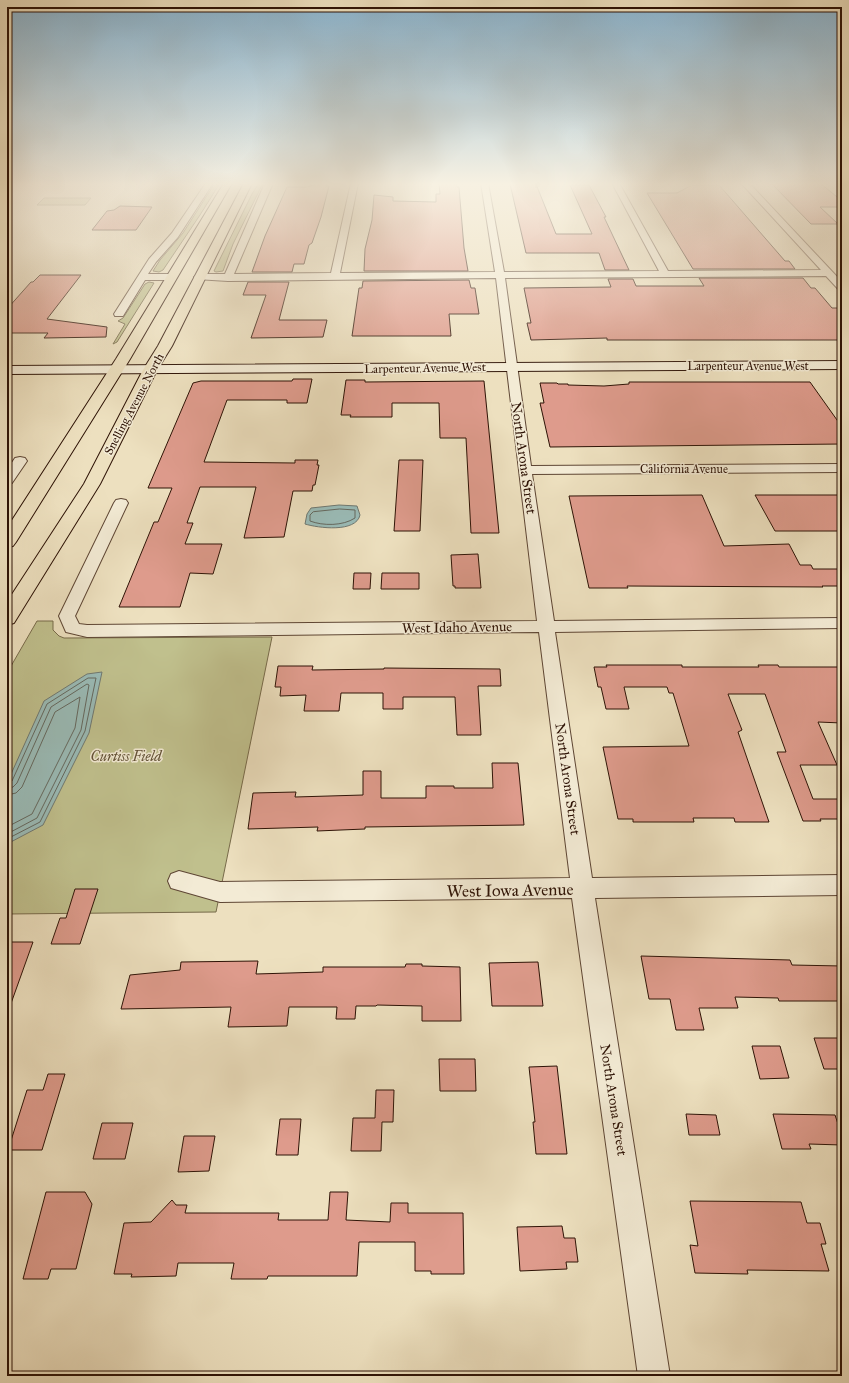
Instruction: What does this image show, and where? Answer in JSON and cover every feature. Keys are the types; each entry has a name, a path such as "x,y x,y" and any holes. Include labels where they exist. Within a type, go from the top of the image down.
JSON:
{"main road":[{"path":"7,542 119,364 190,248"},
{"name":"Snelling Avenue North","path":"7,618 92,484 185,307 191,276 208,248"},
{"path":"182,261 191,276"},
{"name":"Larpenteur Avenue West","path":"7,359 154,364 511,362 842,356"},
{"name":"Larpenteur Avenue West","path":"511,362 842,366"},
{"name":"Larpenteur Avenue West","path":"7,370 119,364"}],"street":[{"path":"119,314 156,256 164,248"},
{"path":"228,278 241,248"},
{"path":"335,277 341,248"},
{"name":"North Arona Street","path":"495,248 583,889 654,1376"},
{"path":"650,248 665,274"},
{"path":"805,248 842,288"},
{"path":"191,276 228,278 828,273"},
{"path":"142,277 172,277"},
{"path":"7,480 20,461"},
{"name":"California Avenue","path":"526,470 842,468"},
{"name":"West Idaho Avenue","path":"121,503 68,616 72,628 87,631 842,623"},
{"name":"West Iowa Avenue","path":"179,881 220,892 842,885"}],"green space":[{"path":"171,248 178,248 163,270 159,272 153,271"},
{"path":"226,248 232,248 223,271 214,271"},
{"path":"149,282 154,283 117,342 113,344 125,324 118,321 123,318 145,284"},
{"name":"Curtiss Field","path":"37,621 53,621 53,630 59,636 64,638 272,637 216,912 7,914 7,673"}],"water":[{"path":"339,505 357,506 360,515 357,521 352,525 336,528 305,524 307,514 311,508"},
{"path":"102,672 89,733 43,825 7,844 7,783 44,701 87,674"}],"building":[{"path":"261,248 308,248 304,264 294,264 292,272 252,272"},
{"path":"365,248 464,248 468,271 364,271"},
{"path":"525,248 618,248 629,270 605,270 599,253 526,253"},
{"path":"680,248 773,248 785,261 789,261 795,269 693,269"},
{"path":"40,275 81,275 47,319 107,327 106,337 44,338 48,333 7,333 7,309 31,282 33,282"},
{"path":"699,278 803,278 811,288 815,288 832,308 842,308 842,340 607,340 607,338 531,340 527,323 531,323 524,288 611,287 608,279 633,279 636,286 704,286"},
{"path":"469,280 471,288 475,288 479,314 449,314 451,336 352,336 359,288 362,288 363,281"},
{"path":"248,282 289,282 279,320 327,320 323,337 251,338 266,295 243,295"},
{"path":"293,379 312,379 307,403 287,403 287,400 227,400 204,462 295,463 295,460 318,460 317,465 319,465 315,485 313,485 312,491 293,491 284,537 244,538 256,487 200,487 187,523 193,523 185,544 222,544 213,574 190,573 180,607 119,607 154,522 158,522 172,488 148,488 193,383 201,381 292,381"},
{"path":"346,380 365,380 365,382 484,381 499,533 471,533 466,438 440,438 439,403 392,403 392,417 350,417 351,415 341,415"},
{"path":"629,382 810,382 842,427 842,444 550,447 540,403 544,403 540,383 604,386 629,384"},
{"path":"399,460 423,460 420,531 394,531"},
{"path":"702,495 724,546 789,544 800,565 811,565 813,569 842,569 842,586 627,586 628,588 589,588 569,496"},
{"path":"755,495 842,495 842,531 775,531"},
{"path":"478,554 481,588 455,588 455,586 453,586 451,555"},
{"path":"354,573 371,573 370,589 353,589"},
{"path":"382,573 419,573 419,589 381,589"},
{"path":"606,665 759,667 758,665 778,665 779,667 839,667 842,674 842,723 818,722 837,765 800,765 813,799 842,799 842,819 803,821 777,752 786,752 765,694 728,694 742,730 738,732 769,822 735,822 734,818 693,818 694,822 633,822 633,819 618,819 603,747 689,746 673,693 669,693 667,687 624,687 629,709 606,709 601,687 598,687 594,667 607,667"},
{"path":"278,666 313,666 312,670 384,668 500,669 501,686 478,686 481,735 457,735 455,697 403,697 403,709 383,709 383,693 341,693 339,711 304,711 306,695 280,696 281,687 275,687"},
{"path":"492,763 518,763 524,825 365,827 365,829 317,831 318,827 248,829 253,793 296,792 295,797 363,795 363,771 381,771 381,798 426,798 426,786 493,788"},
{"path":"75,889 98,889 80,944 51,944 60,918 66,918"},
{"path":"7,942 33,942 9,1009 7,1009"},
{"path":"641,956 790,960 792,965 842,966 842,1001 779,1001 778,998 735,997 738,1008 699,1008 704,1030 676,1030 670,999 649,999"},
{"path":"258,961 256,974 323,972 323,967 405,967 406,964 460,967 461,1021 422,1021 422,1006 356,1006 355,1019 336,1019 337,1007 289,1007 287,1026 228,1027 231,1007 121,1009 130,975 180,970 181,962"},
{"path":"538,962 543,1006 492,1006 489,963"},
{"path":"814,1038 842,1038 842,1069 824,1069"},
{"path":"752,1046 780,1046 789,1078 760,1079"},
{"path":"439,1059 475,1059 476,1091 440,1091"},
{"path":"557,1066 567,1154 536,1154 533,1122 535,1122 529,1067"},
{"path":"48,1074 65,1074 42,1150 8,1150 27,1090 43,1090"},
{"path":"376,1090 394,1090 393,1122 382,1122 381,1151 351,1151 353,1118 375,1118"},
{"path":"686,1114 716,1115 720,1135 689,1135"},
{"path":"773,1114 835,1115 842,1136 842,1145 809,1144 811,1149 782,1149"},
{"path":"280,1119 301,1119 298,1155 276,1155"},
{"path":"102,1123 133,1123 125,1159 93,1159"},
{"path":"184,1136 215,1136 209,1171 178,1172"},
{"path":"46,1192 85,1192 92,1204 76,1269 51,1269 48,1279 23,1279"},
{"path":"330,1192 348,1192 346,1220 390,1222 391,1203 408,1203 408,1213 463,1213 464,1274 431,1274 431,1271 415,1271 415,1242 359,1242 357,1276 268,1276 267,1279 231,1279 234,1263 178,1263 176,1276 131,1277 132,1274 114,1274 124,1223 151,1222 172,1200 176,1205 187,1205 185,1213 279,1213 278,1220 328,1220"},
{"path":"690,1201 801,1202 807,1223 820,1223 826,1244 821,1244 829,1271 747,1270 748,1274 695,1273 690,1245 698,1246"},
{"path":"562,1226 564,1238 575,1238 578,1262 566,1262 567,1269 520,1271 517,1227"}]}
